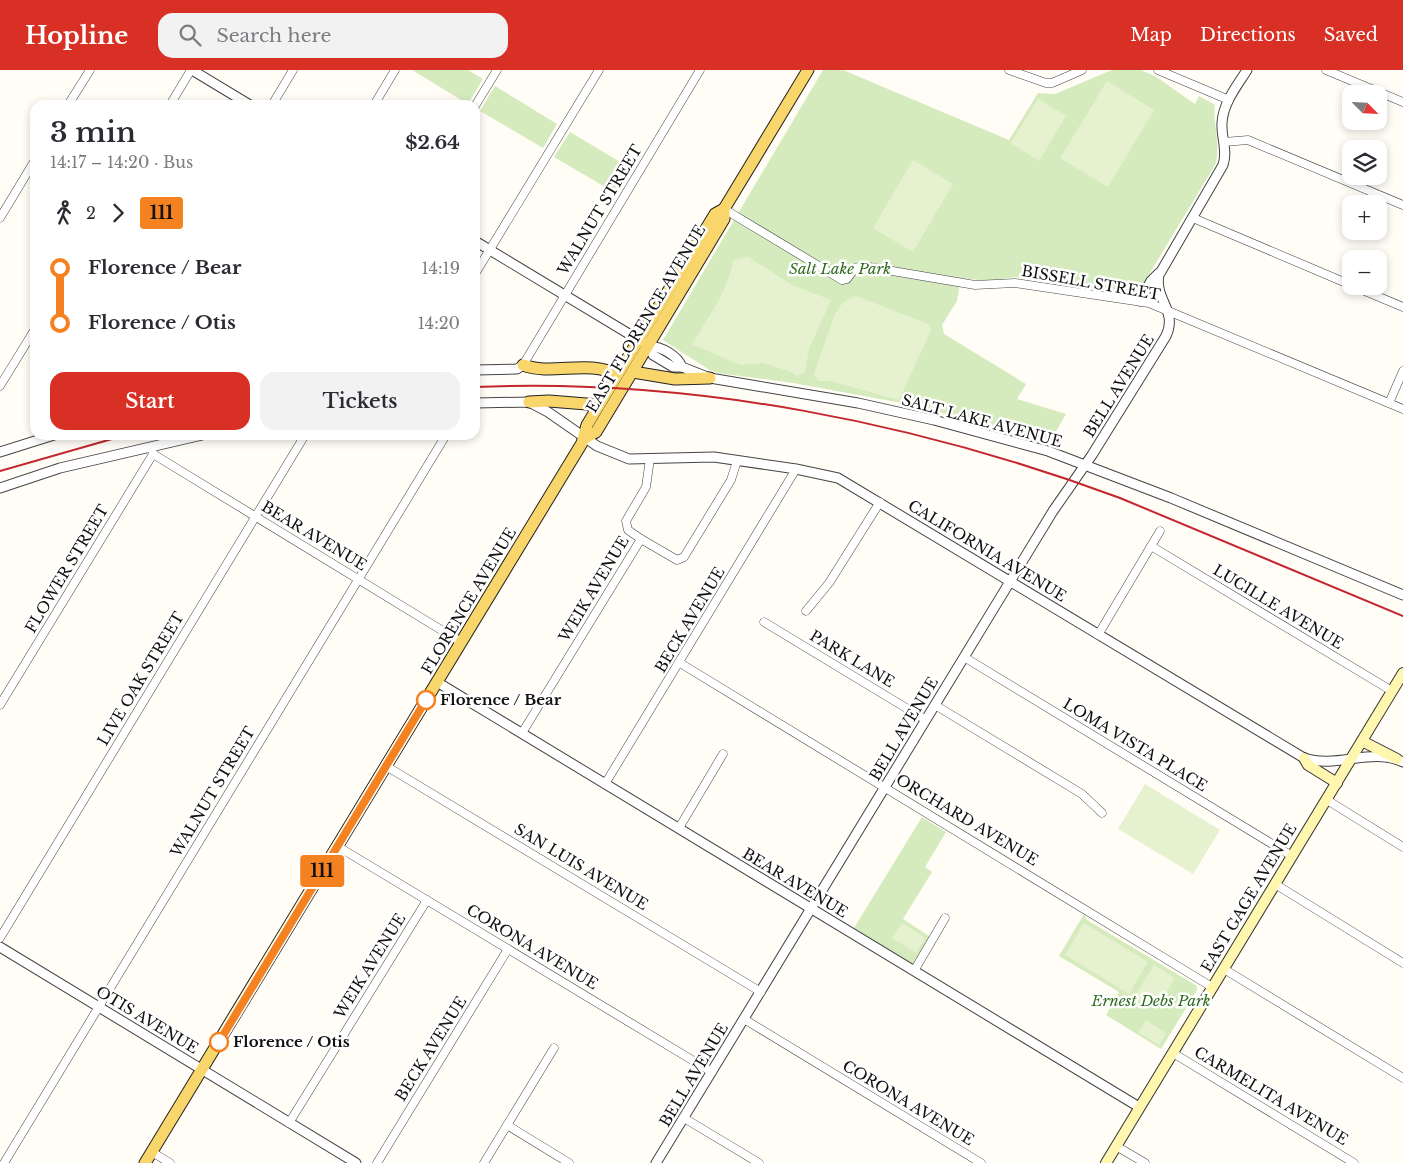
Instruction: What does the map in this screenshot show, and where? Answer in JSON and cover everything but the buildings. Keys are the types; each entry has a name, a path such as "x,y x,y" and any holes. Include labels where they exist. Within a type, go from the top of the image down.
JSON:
{"main road":[{"name":"EAST FLORENCE AVENUE","path":"585,438 587,425 638,339 715,214 724,209 808,70"},
{"name":"EAST FLORENCE AVENUE","path":"585,438 596,432 649,346 724,219 724,209"},
{"path":"523,364 545,368 598,369 617,375"},
{"path":"633,372 675,378 710,378"},
{"path":"530,402 599,405"},
{"name":"FLORENCE AVENUE","path":"145,1163 585,438"},
{"name":"EAST GAGE AVENUE","path":"1106,1163 1403,673"},
{"path":"1362,741 1400,760"},
{"path":"1304,758 1308,766 1336,783"}],"street":[{"path":"71,100 90,70"},
{"path":"173,100 192,70 242,100"},
{"path":"275,100 293,70"},
{"path":"377,100 395,70"},
{"path":"479,100 497,70"},
{"path":"480,266 598,70"},
{"name":"WALNUT STREET","path":"523,364 700,70"},
{"path":"1009,70 1046,84 1082,70"},
{"path":"1158,70 1228,100"},
{"path":"1140,301 1151,281 1161,271 1223,165 1226,150 1222,124 1228,100 1247,70"},
{"path":"1326,70 1403,102"},
{"path":"1224,142 1248,140 1403,204"},
{"path":"0,218 30,168"},
{"name":"BISSELL STREET","path":"724,209 842,280 847,279 855,268 863,266 975,285 1015,283 1140,301 1168,310 1403,409"},
{"path":"1193,218 1342,282"},
{"path":"480,244 649,346"},
{"path":"1161,271 1158,286 1168,310"},
{"path":"1374,295 1403,307"},
{"name":"BELL AVENUE","path":"656,1163 1064,492 1086,465 1166,336 1171,322 1168,310"},
{"path":"0,386 30,336"},
{"name":"SALT LAKE AVENUE","path":"649,346 658,346 679,359 682,367 710,378 805,393 909,414 1017,442 1086,465 1172,498 1403,595"},
{"path":"480,370 517,369 523,364"},
{"path":"1390,403 1403,371"},
{"path":"480,403 530,402 585,438"},
{"name":"CALIFORNIA AVENUE","path":"585,438 618,456 650,460 693,456 796,469 838,478 1304,758 1329,763 1384,756 1400,760"},
{"path":"0,452 38,440"},
{"path":"0,488 60,468 152,450 185,440"},
{"name":"LIVE OAK STREET","path":"0,938 302,440"},
{"name":"WALNUT STREET","path":"4,1163 443,440"},
{"name":"BEAR AVENUE","path":"152,450 256,517 461,642"},
{"name":"FLOWER STREET","path":"0,705 152,450"},
{"name":"WEIK AVENUE","path":"522,734 641,539 628,530 626,521 646,486 650,460"},
{"path":"641,539 677,560 684,557 731,480 737,461"},
{"name":"BECK AVENUE","path":"605,784 796,469"},
{"path":"806,611 829,583 880,502"},
{"path":"1098,635 1160,532"},
{"name":"LUCILLE AVENUE","path":"1151,546 1392,691"},
{"name":"PARK LANE","path":"764,622 926,720"},
{"name":"LOMA VISTA PLACE","path":"964,657 1292,856"},
{"name":"ORCHARD AVENUE","path":"680,663 1212,987"},
{"name":"BEAR AVENUE","path":"437,682 1140,1107"},
{"path":"935,705 1082,794 1102,813"},
{"path":"679,828 723,754"},
{"name":"SAN LUIS AVENUE","path":"386,766 761,992"},
{"path":"1327,800 1403,847"},
{"name":"CORONA AVENUE","path":"338,846 712,1072"},
{"path":"1275,884 1403,963"},
{"name":"WEIK AVENUE","path":"289,1123 427,900"},
{"path":"914,971 945,918"},
{"name":"OTIS AVENUE","path":"0,947 356,1163"},
{"name":"BECK AVENUE","path":"377,1163 508,949"},
{"path":"1224,969 1403,1078"},
{"name":"CORONA AVENUE","path":"744,1019 981,1163"},
{"path":"484,1163 554,1048"},
{"name":"CARMELITA AVENUE","path":"1173,1052 1354,1163"},
{"path":"684,1118 759,1163"},
{"path":"507,1125 569,1163"},
{"path":"1116,1146 1146,1163"},
{"path":"152,1152 170,1163"}],"green space":[{"path":"412,70 468,70 483,79 470,100 461,100"},
{"name":"Salt Lake Park","path":"823,70 843,70 1009,140 1038,93 1055,94 1112,70 1141,70 1155,76 1195,104 1199,96 1215,105 1214,113 1218,150 1215,165 1136,296 1015,277 990,281 961,278 957,301 942,325 944,334 1026,384 1017,399 1066,414 1051,440 902,403 793,383 718,373 708,369 663,340"},
{"path":"1107,81 1154,110 1108,187 1060,158"},
{"path":"495,86 557,124 543,148 480,111"},
{"path":"1038,99 1066,116 1039,161 1011,143"},
{"path":"570,132 632,169 617,194 554,157"},
{"path":"913,160 953,184 913,252 873,228"},
{"path":"748,257 794,286 831,300 809,349 805,372 797,376 786,370 763,363 740,365 692,344 711,314 727,283 733,260"},
{"path":"856,296 928,324 931,330 899,400 830,381 818,381 814,374 834,316 843,302"},
{"path":"1145,784 1220,830 1193,874 1118,829"},
{"path":"922,817 946,832 925,867 932,872 903,919 932,938 915,966 854,928"},
{"name":"Ernest Debs Park","path":"1084,914 1087,920 1197,986 1197,990 1161,1049 1106,1015 1119,992 1059,956"},
{"path":"902,923 925,938 916,953 892,938"},
{"path":"1084,923 1148,962 1129,994 1065,955"},
{"path":"1154,965 1175,978 1156,1010 1134,997"},
{"path":"1146,1020 1166,1033 1159,1045 1138,1032"}],"railway":[{"path":"480,387 557,386 639,390 721,398 803,411 884,427 964,447 1120,498 1403,616"},
{"path":"0,471 108,440"}],"bus line":[{"name":"111","path":"219,1042 426,700"}],"place":[{"name":"Florence / Bear","path":"426,700"},
{"name":"Florence / Otis","path":"219,1042"}]}
